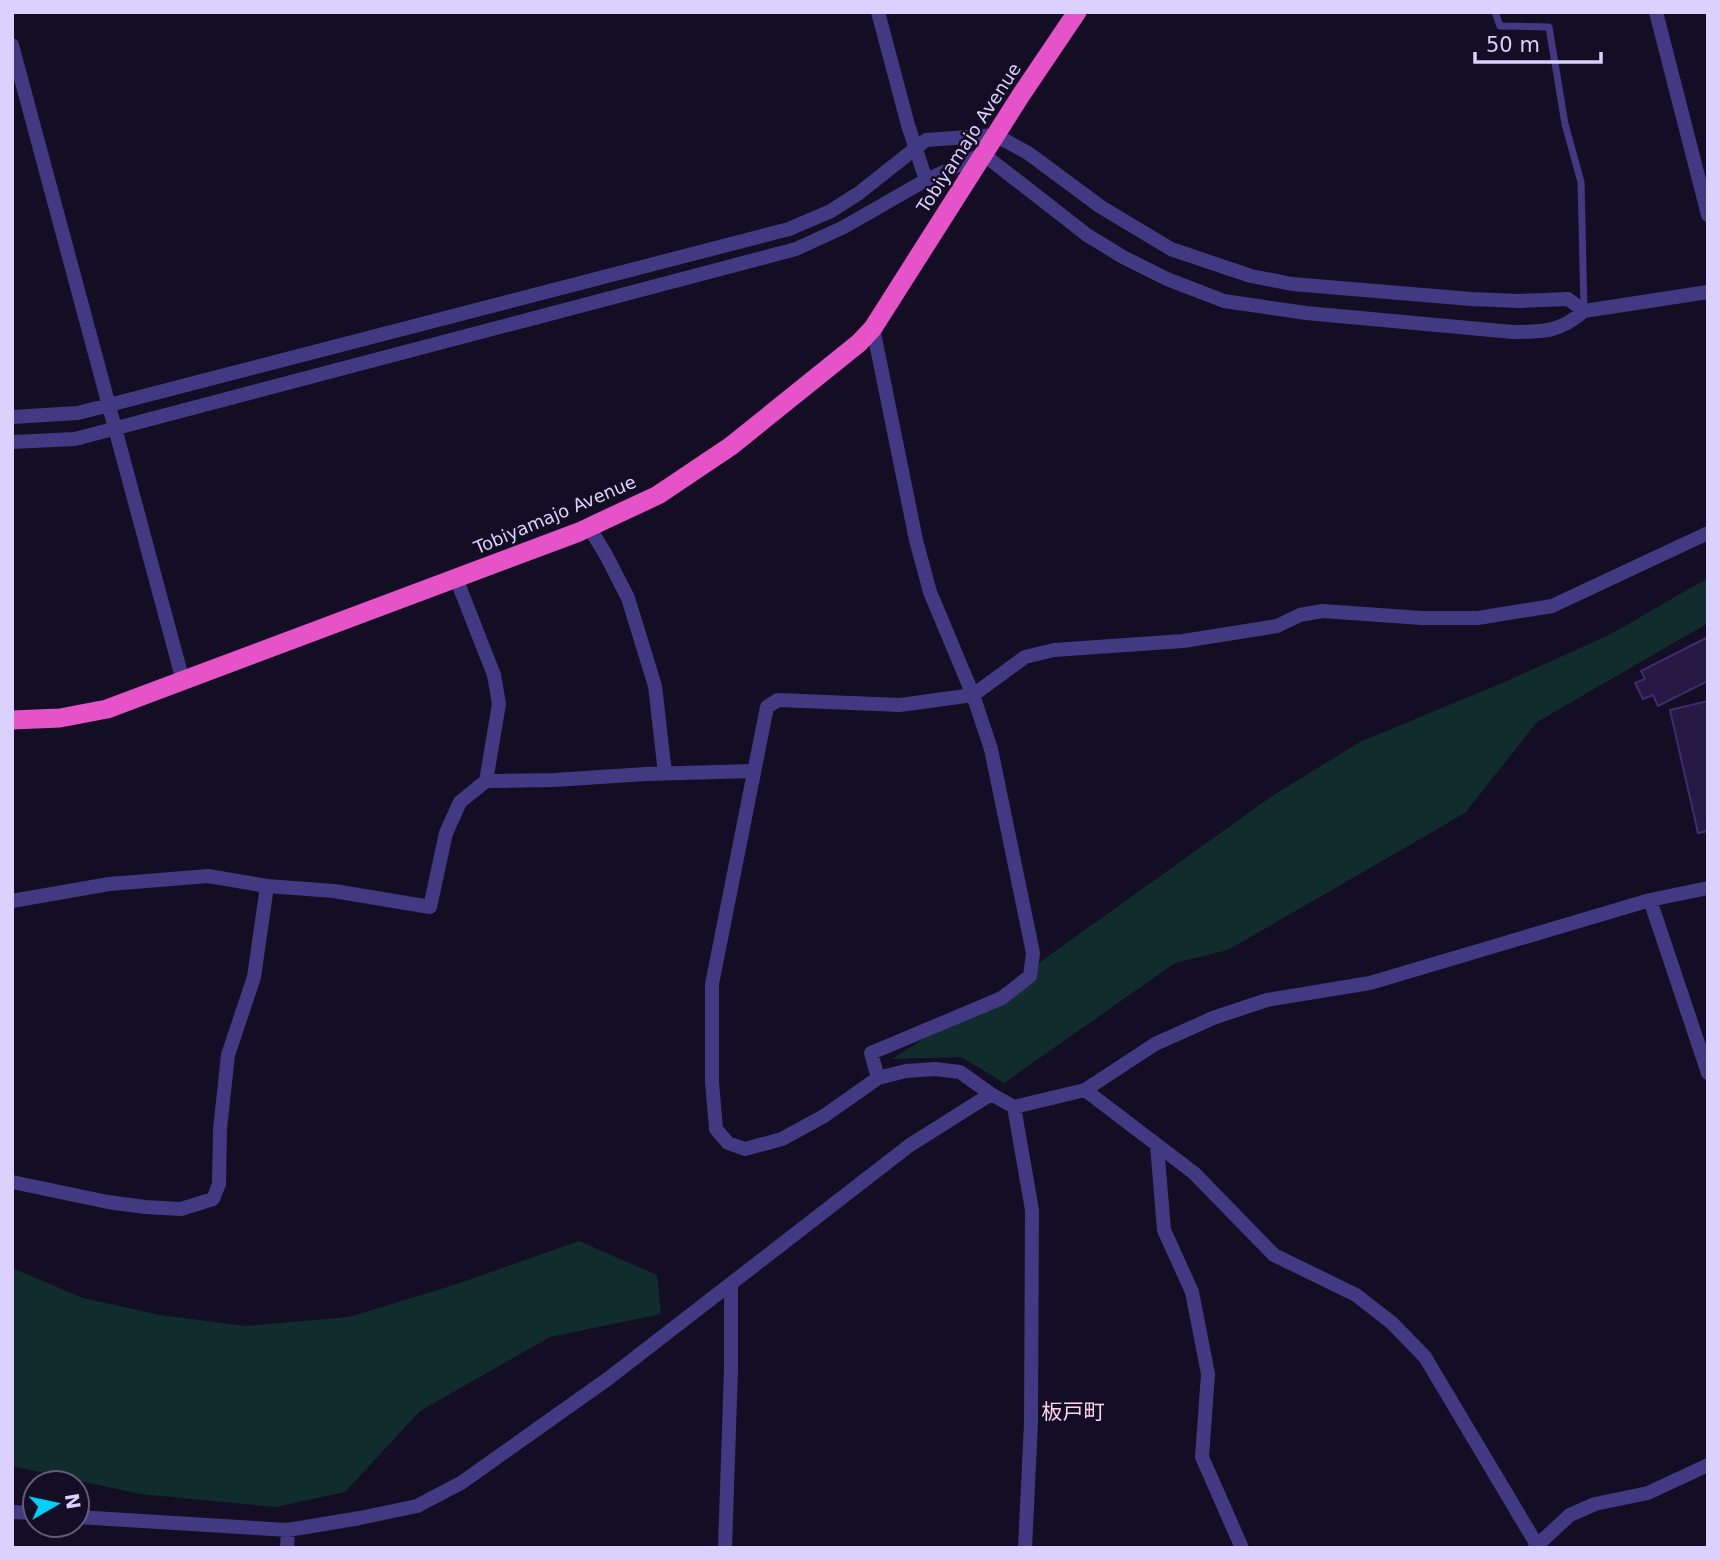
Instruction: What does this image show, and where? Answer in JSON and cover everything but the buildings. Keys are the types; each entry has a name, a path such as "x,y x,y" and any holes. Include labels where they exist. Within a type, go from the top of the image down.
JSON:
{"highway":[{"name":"Tobiyamajo Avenue","path":"12,720 60,718 107,709 589,527 658,495 731,446 859,343 873,328 995,135 1077,12"}],"street":[{"path":"878,12 908,125 926,180"},
{"path":"1656,12 1708,215"},
{"path":"12,45 183,681"},
{"path":"12,417 78,413 789,229 831,211 859,193 926,140 995,135 1028,153 1101,207 1161,243 1208,263 1251,276 1292,284 1471,299 1567,299 1584,311"},
{"path":"12,442 75,439 796,249 844,228 926,180 983,154 1087,235 1123,257 1167,279 1224,301 1306,313 1513,332 1556,330 1569,324 1584,311 1708,292"},
{"path":"873,328 916,540 930,592 973,695 991,749 1033,953 1030,976 1002,999 871,1053 878,1078"},
{"path":"589,527 607,555 628,598 655,686 665,773"},
{"path":"1708,533 1552,607 1478,618 1422,618 1322,611 1300,614 1277,626 1183,641 1054,650 1025,656 973,695 900,705 778,700 767,707 712,984 712,1082 716,1129 729,1143 745,1149 782,1139 824,1116 878,1078 906,1071 935,1069 960,1072 1014,1107 1085,1090 1155,1044 1213,1018 1267,1000 1370,983 1650,901 1708,888"},
{"path":"12,901 110,884 208,876 267,887 334,891 430,906 446,833 460,802 486,780 499,704 494,676 456,578"},
{"path":"486,780 554,780 753,771"},
{"path":"12,1182 145,1207 181,1209 213,1199 219,1184 220,1129 228,1055 254,977 267,887"},
{"path":"1650,901 1708,1073"},
{"path":"1085,1090 1194,1173 1274,1255 1356,1294 1392,1323 1425,1357 1537,1547 1570,1515 1595,1504 1648,1493 1708,1465"},
{"path":"91,1518 288,1530 417,1506 461,1483 609,1378 910,1145 991,1094"},
{"path":"1014,1107 1032,1210 1031,1423 1025,1548"},
{"path":"1157,1145 1164,1230 1192,1292 1208,1374 1202,1457 1242,1548"},
{"path":"725,1548 731,1284"},
{"path":"287,1548 288,1530"}],"lane":[{"path":"1495,12 1500,26 1549,27 1565,124 1581,182 1584,311"}],"green space":[{"path":"1708,578 1708,623 1537,722 1465,813 1228,950 1175,963 1004,1083 961,1057 892,1059 1012,982 1272,796 1360,742 1609,635"},
{"path":"579,1241 657,1275 661,1314 550,1337 420,1411 345,1492 276,1507 140,1494 91,1483 91,1469 26,1469 12,1466 12,1268 83,1298 160,1315 246,1326 349,1317 454,1285"}],"district":[{"name":"板戸町","path":"1073,1412"}]}
